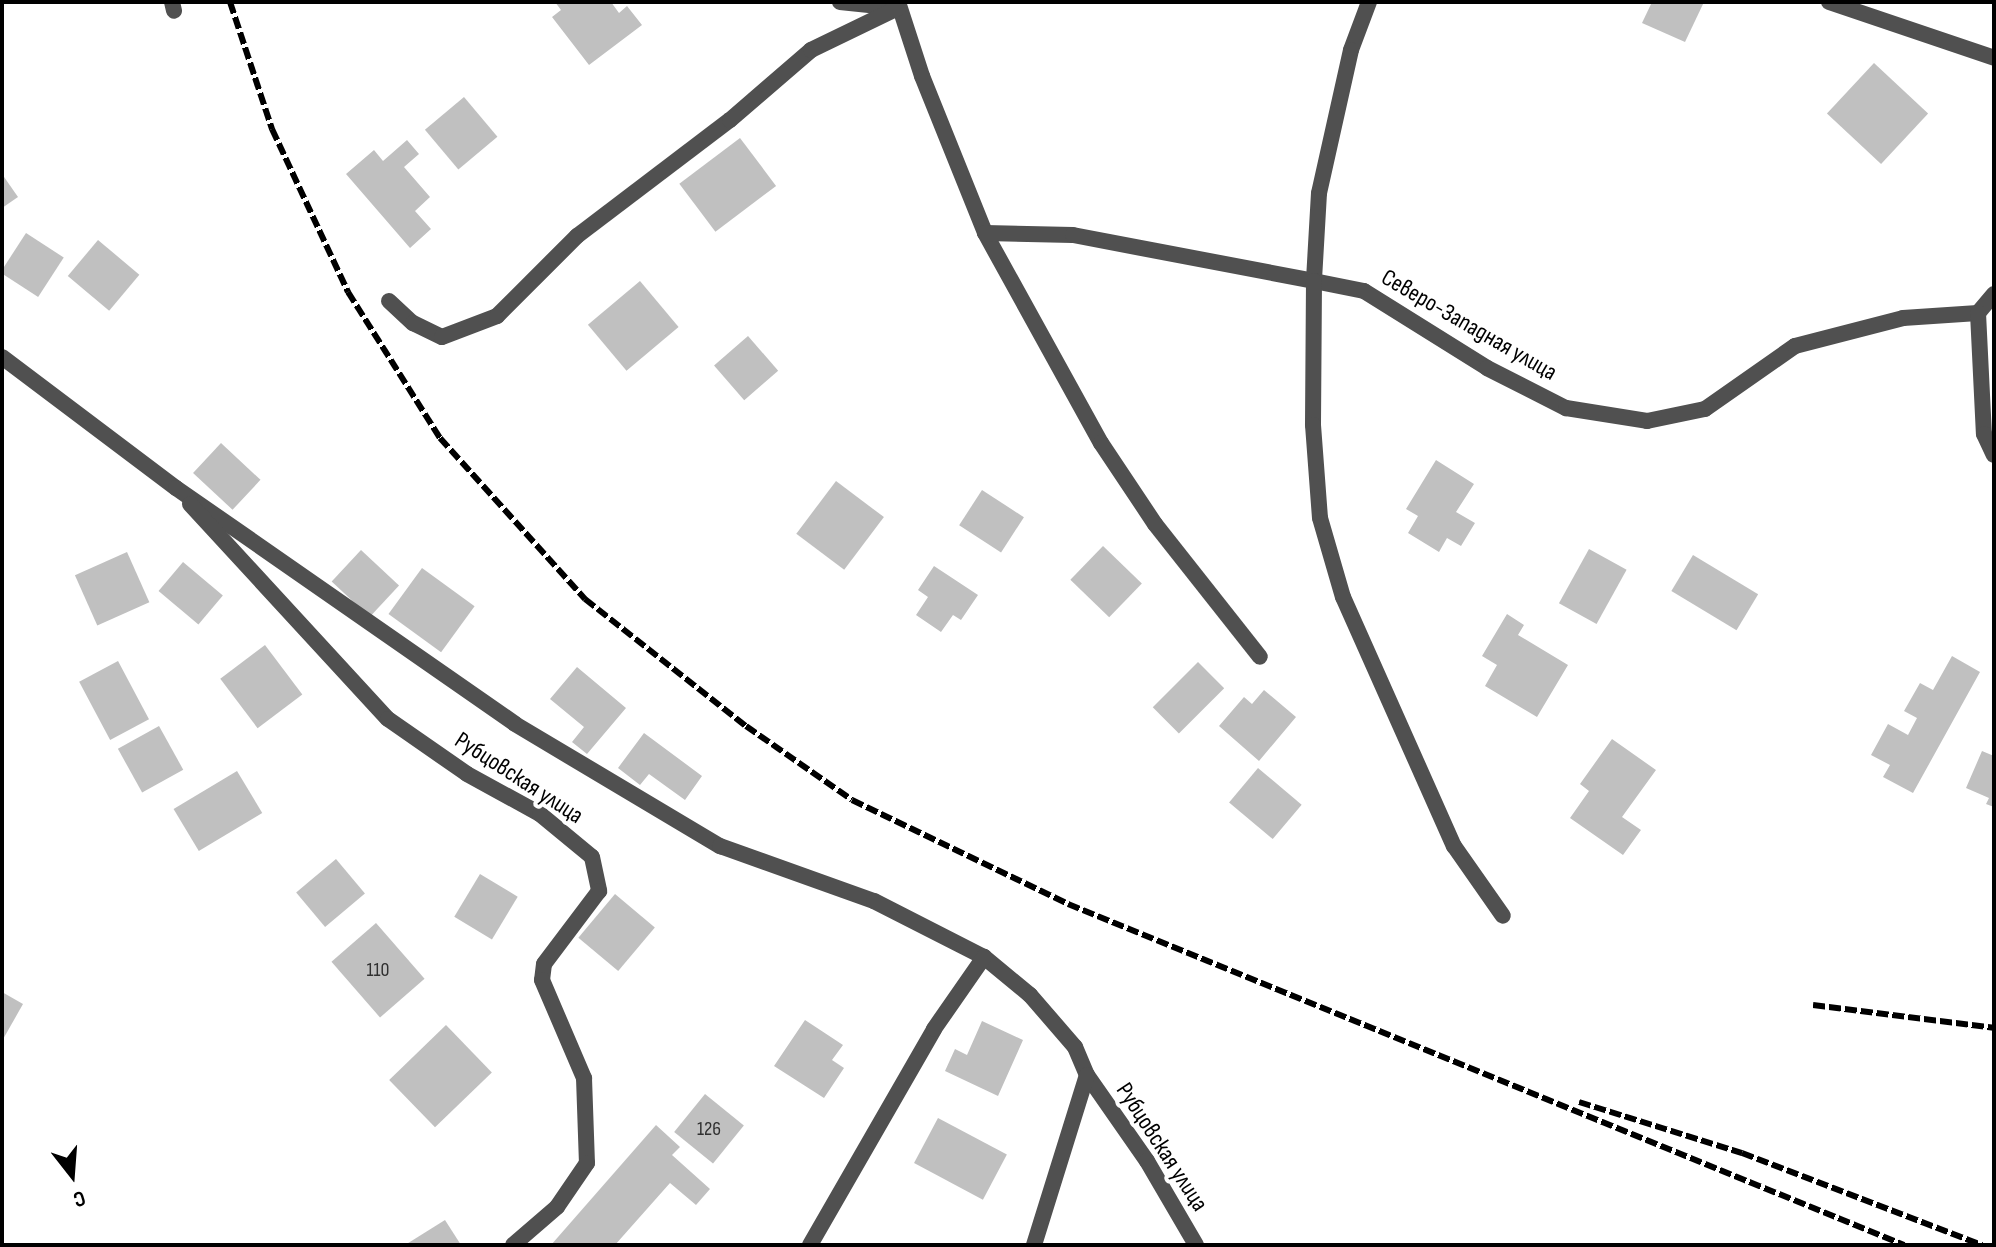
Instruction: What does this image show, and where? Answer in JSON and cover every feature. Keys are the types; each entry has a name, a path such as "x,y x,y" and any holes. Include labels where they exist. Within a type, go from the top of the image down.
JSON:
{"street":[{"path":"840,2 898,5"},
{"path":"1369,2 1351,50 1319,193 1314,281 1313,425 1320,518 1343,597 1454,846 1503,916"},
{"path":"1829,2 1994,58"},
{"path":"898,5 985,233 1101,443 1155,524 1260,657"},
{"path":"389,301 413,323 442,337 497,316 577,236 730,120 811,50 898,5"},
{"name":"Северо-Западная улица","path":"985,233 1073,235 1364,291 1487,368 1566,408 1647,421 1705,409 1795,346 1903,318 1978,313"},
{"path":"1994,294 1978,313 1984,434 1994,455"},
{"name":"Рубцовская улица","path":"2,357 23,378 176,488 515,724 720,846 874,901 984,957 1055,1021 1196,1245"},
{"name":"Рубцовская улица","path":"176,488 388,719 467,774 540,814 592,857 599,891 544,964 542,980 584,1078 587,1163 557,1207 513,1245"},
{"path":"810,1245 934,1029 984,957"},
{"name":"Рубцовская улица","path":"1034,1245 1087,1075"}],"building":[{"path":"555,2 611,2 619,13 627,6 642,25 589,65 552,17 561,10"},
{"path":"1652,2 1704,2 1685,42 1642,23"},
{"path":"1874,63 1928,113 1881,164 1827,113"},
{"path":"464,97 497,137 458,170 425,130"},
{"path":"740,138 776,186 715,232 679,184"},
{"path":"407,140 419,154 404,167 430,197 415,211 431,229 410,248 346,174 374,150 383,161"},
{"path":"2,174 18,197 2,208"},
{"path":"26,233 64,258 38,297 2,273"},
{"path":"98,240 139,275 109,311 68,276"},
{"path":"640,281 679,327 626,371 588,325"},
{"path":"748,336 778,371 744,400 714,366"},
{"path":"221,443 260,480 233,510 193,473"},
{"path":"1436,460 1474,484 1456,512 1475,523 1461,546 1447,538 1439,552 1408,533 1418,516 1406,509"},
{"path":"836,481 884,517 844,570 796,534"},
{"path":"982,490 1024,517 1001,552 959,525"},
{"path":"1103,546 1142,584 1109,617 1070,580"},
{"path":"1589,549 1627,570 1597,624 1559,603"},
{"path":"361,550 399,585 370,617 332,581"},
{"path":"127,552 149,602 97,625 75,575"},
{"path":"1693,555 1758,594 1737,630 1671,591"},
{"path":"183,562 223,595 198,625 159,591"},
{"path":"934,566 978,595 961,620 953,615 941,632 916,615 928,597 918,590"},
{"path":"422,568 475,606 441,652 388,614"},
{"path":"1507,614 1524,625 1518,635 1568,665 1537,717 1485,686 1497,665 1482,656"},
{"path":"265,645 302,695 258,728 220,679"},
{"path":"1952,656 1980,672 1913,793 1883,777 1890,765 1871,755 1888,724 1908,735 1917,718 1904,711 1920,683 1933,690"},
{"path":"118,661 149,719 110,740 79,682"},
{"path":"1198,662 1224,688 1179,733 1153,707"},
{"path":"577,667 626,708 587,754 572,742 584,727 550,699"},
{"path":"1264,690 1296,717 1259,761 1219,726 1244,697 1252,704"},
{"path":"159,726 183,770 142,793 118,749"},
{"path":"644,733 702,776 685,800 649,774 640,785 618,768"},
{"path":"1612,739 1656,770 1622,817 1641,830 1623,855 1570,818 1589,791 1580,784"},
{"path":"1982,751 1994,756 1994,807 1986,804 1989,798 1966,788"},
{"path":"1258,768 1302,805 1273,839 1229,802"},
{"path":"237,771 262,813 199,851 174,809"},
{"path":"336,859 365,893 325,927 296,892"},
{"path":"480,874 518,897 492,940 454,917"},
{"path":"615,894 655,927 618,971 578,938"},
{"path":"376,923 425,979 380,1018 331,962"},
{"path":"2,992 23,1004 2,1041"},
{"path":"805,1020 843,1045 832,1060 844,1068 824,1098 774,1066"},
{"path":"982,1021 1023,1040 998,1096 945,1071 955,1049 967,1055"},
{"path":"446,1025 492,1072 435,1127 389,1080"},
{"path":"705,1094 744,1125 713,1164 674,1132"},
{"path":"938,1118 1007,1155 983,1200 914,1163"},
{"path":"656,1125 680,1147 672,1155 710,1189 696,1205 670,1183 615,1245 551,1245"},
{"path":"445,1220 461,1245 405,1245"}],"railway":[{"path":"230,2 272,129 348,292 440,438 585,599 746,726 852,800 1068,904 1904,1245"},
{"path":"1813,1005 1994,1028"},
{"path":"1579,1102 1742,1153 1982,1245"}]}
